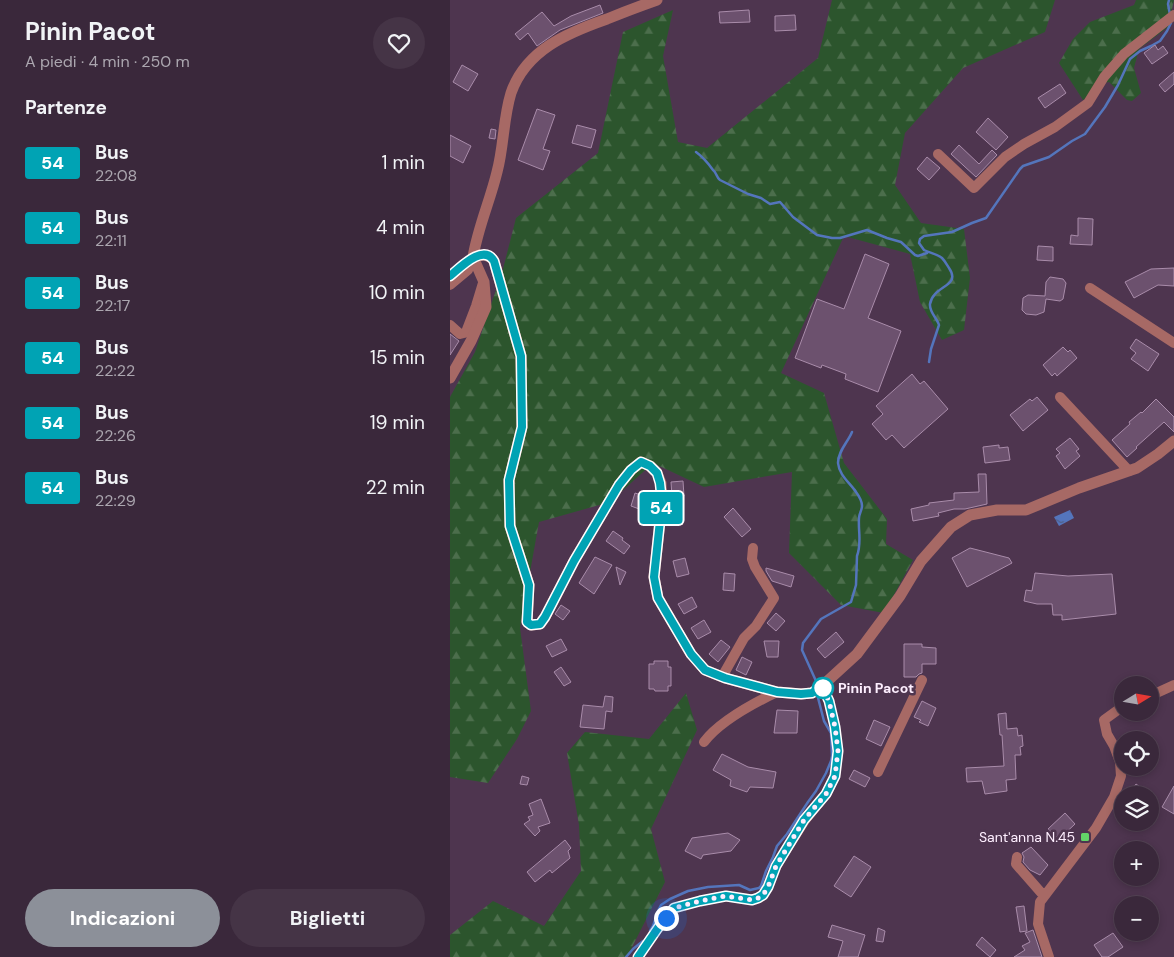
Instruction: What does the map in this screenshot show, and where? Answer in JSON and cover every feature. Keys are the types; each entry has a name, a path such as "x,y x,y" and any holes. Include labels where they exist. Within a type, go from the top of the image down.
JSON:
{"street":[{"path":"450,285 468,270 473,257 476,240 497,173 507,108 518,76 527,63 549,44 564,36 657,0"},
{"path":"938,154 974,188 1005,157 1055,127 1088,103 1104,77 1124,54 1172,17"},
{"path":"450,276 473,257 484,254 491,257 494,261 521,356 522,427 509,480 510,526 529,585 527,622 531,625 540,624 545,617 574,561 619,485 631,470 641,462 650,466 657,473 660,483 662,502 654,577 658,598 691,654 705,670 722,677 777,692 812,693 857,654 900,596 921,561 951,526 970,515 997,510 1026,510 1079,488 1137,468 1174,441"},
{"path":"450,378 471,341 486,307 484,282 473,257"},
{"path":"450,325 460,334 466,332 484,282"},
{"path":"1090,288 1174,343"},
{"path":"1060,398 1129,471"},
{"path":"722,677 744,638 756,626 774,598 755,567 752,558 753,548"},
{"path":"878,772 922,680"},
{"path":"1159,692 1174,685"},
{"path":"638,957 674,908 726,896 752,900 763,895 776,866 804,820 826,794 835,776 838,751 835,727 829,701 822,686"},
{"path":"704,742 708,736 749,706 777,692"},
{"path":"1049,957 1038,924 1040,902 1096,828 1114,797 1121,776 1120,762 1107,734 1104,720 1114,713"},
{"path":"1017,856 1016,864 1044,896"}],"green space":[{"path":"832,0 1055,0 1045,32 963,68 905,133 895,185 921,223 964,229 970,278 964,330 942,340 920,302 910,254 844,236 781,373 824,393 844,463 887,519 886,544 913,560 884,613 841,605 789,553 792,472 704,487 653,463 610,502 539,522 520,628 531,711 517,739 488,783 450,777 450,397 475,352 503,269 516,218 598,153 623,32 673,10 663,56 678,142 707,148 818,58"},
{"path":"1136,0 1174,0 1168,27 1139,49 1134,68 1141,93 1132,101 1127,100 1109,82 1103,83 1083,100 1059,63 1073,39 1090,22 1134,5"},
{"path":"686,693 697,730 651,829 665,882 627,957 450,957 450,935 493,901 544,926 581,871 579,825 567,753 585,732 649,739"}],"water":[{"path":"1070,510 1074,518 1059,526 1054,517"}],"building":[{"path":"600,5 603,13 560,30 537,46 528,33 520,40 515,34 542,12 554,26 571,16"},
{"path":"749,10 750,22 720,23 719,12"},
{"path":"795,15 796,30 775,31 775,16"},
{"path":"1155,45 1158,50 1163,46 1168,53 1152,64 1144,53"},
{"path":"462,65 478,74 468,91 453,82"},
{"path":"1174,72 1174,84 1165,92 1159,85"},
{"path":"1060,84 1066,93 1045,108 1038,98"},
{"path":"537,109 555,115 543,149 550,151 543,170 518,160"},
{"path":"988,118 1008,137 996,150 976,132"},
{"path":"577,125 596,130 591,148 572,143"},
{"path":"491,129 496,130 495,139 489,138"},
{"path":"450,135 471,146 463,163 450,156"},
{"path":"959,145 979,164 992,150 997,155 976,177 951,154"},
{"path":"927,157 940,168 929,180 917,169"},
{"path":"1078,218 1093,219 1092,245 1070,244 1071,235 1078,236"},
{"path":"1038,246 1053,247 1053,261 1037,260"},
{"path":"865,254 889,264 868,318 901,331 878,392 845,379 846,374 822,365 821,368 795,358 817,299 844,309"},
{"path":"1174,268 1174,286 1158,285 1134,298 1125,282 1151,269"},
{"path":"1050,277 1063,279 1066,283 1063,299 1060,301 1046,299 1044,312 1036,315 1026,314 1022,310 1023,298 1028,295 1045,296 1046,282"},
{"path":"450,334 459,341 450,355"},
{"path":"1136,339 1159,354 1148,371 1131,359 1136,353 1130,348"},
{"path":"1063,347 1068,352 1070,350 1077,358 1057,376 1055,373 1052,376 1043,365"},
{"path":"912,374 920,384 924,381 948,409 904,448 892,435 886,440 872,424 883,414 876,406"},
{"path":"1037,397 1048,410 1023,431 1010,415 1030,399 1032,401"},
{"path":"1156,399 1174,417 1174,432 1164,422 1127,457 1112,440 1130,424 1129,422 1142,413"},
{"path":"1070,438 1079,449 1076,451 1080,456 1065,469 1056,456 1060,453 1056,449"},
{"path":"999,445 999,448 1008,447 1010,460 985,463 983,447"},
{"path":"978,474 986,474 987,504 965,509 954,509 938,513 939,516 913,521 911,509 929,505 929,503 954,500 954,493 979,492"},
{"path":"683,481 684,496 672,496 671,482"},
{"path":"635,493 647,497 642,510 631,506"},
{"path":"733,508 751,529 742,537 724,517"},
{"path":"613,531 630,546 624,554 606,541"},
{"path":"970,548 1009,558 1012,563 967,587 952,558"},
{"path":"595,557 612,565 594,594 579,583"},
{"path":"685,558 689,574 677,577 673,561"},
{"path":"616,567 626,572 620,585"},
{"path":"766,568 794,576 791,587 772,581"},
{"path":"724,573 735,574 734,591 723,590"},
{"path":"1035,573 1068,576 1112,574 1116,614 1062,620 1062,615 1053,615 1052,604 1037,604 1024,601 1026,590 1032,591"},
{"path":"692,597 697,607 684,614 678,604"},
{"path":"561,605 570,611 563,620 555,614"},
{"path":"776,613 785,621 776,631 767,623"},
{"path":"704,620 711,632 698,639 691,628"},
{"path":"836,632 844,642 825,658 817,649"},
{"path":"561,639 567,650 552,657 546,646"},
{"path":"721,640 730,647 718,662 709,654"},
{"path":"764,641 779,641 778,657 767,657"},
{"path":"904,644 922,644 922,647 936,648 936,664 922,664 922,673 916,677 904,677"},
{"path":"742,657 752,662 746,675 736,670"},
{"path":"654,661 668,661 668,667 671,667 671,686 668,686 668,691 649,689 649,664 654,664"},
{"path":"561,667 571,682 564,686 554,672"},
{"path":"605,696 613,697 612,712 606,711 604,729 580,727 583,705 603,707"},
{"path":"922,701 936,708 928,726 919,722 921,720 914,717"},
{"path":"777,710 798,711 797,733 774,733"},
{"path":"1006,713 1007,729 1017,728 1018,736 1022,735 1023,746 1020,747 1021,755 1015,755 1016,779 1006,780 1007,791 985,794 982,781 967,782 966,768 1004,766 1002,735 1000,735 998,714"},
{"path":"874,720 890,727 881,746 866,739"},
{"path":"722,754 748,767 776,772 773,788 750,787 747,792 730,786 731,780 713,770"},
{"path":"854,770 870,778 865,787 849,779"},
{"path":"522,776 529,778 527,785 520,784"},
{"path":"1174,786 1174,814 1162,807"},
{"path":"541,799 550,823 538,827 540,831 535,836 524,824 530,820 528,817 533,815 529,804"},
{"path":"1065,813 1075,824 1059,839 1048,829"},
{"path":"728,833 740,840 731,851 703,855 701,859 685,851 692,838"},
{"path":"565,840 571,848 568,851 570,858 552,873 550,870 535,882 527,872"},
{"path":"1031,847 1048,865 1040,875 1030,870 1023,862 1024,857 1022,853"},
{"path":"854,856 871,867 851,897 834,886"},
{"path":"1024,906 1027,931 1020,932 1016,907"},
{"path":"832,925 865,935 858,957 838,957 843,941 828,937"},
{"path":"878,928 885,931 883,942 876,941"},
{"path":"1033,930 1042,957 1014,957 1025,950 1022,946 1030,942 1025,933"},
{"path":"1113,933 1114,941 1119,941 1123,947 1108,957 1102,957 1094,945"},
{"path":"982,937 996,950 990,957 976,945"}],"waterway":[{"path":"1169,0 1170,15"},
{"path":"929,362 939,325 930,304 936,293 952,279 952,274 942,258 924,250 919,243 920,239 924,236 952,232 986,218 1023,166 1049,157 1085,134 1105,107 1130,59 1140,51 1160,41 1171,23"},
{"path":"696,152 720,180 748,194 761,198 770,204 780,202 793,217 817,235 840,238 867,230 901,242 915,255 927,253"},
{"path":"816,686 816,681 802,650 803,643 821,619 851,602 856,585 857,556 860,542 859,518 862,504 840,471 838,463 841,451 852,432"},
{"path":"650,931 661,905 688,891 708,887 739,885 750,890 761,886 777,846 816,791 831,761 831,733 824,721 817,694"},
{"path":"626,957 643,941"}],"bus line":[{"name":"54","path":"450,276 473,257 484,254 491,257 494,261 521,356 522,427 509,480 510,526 529,585 527,622 531,625 540,624 545,617 574,561 619,485 631,470 641,462 650,466 657,473 660,483 662,502 654,577 658,598 691,654 705,670 725,678 777,692 812,693 822,686 829,701 838,751 835,776 826,794 804,820 776,866 763,895 752,900 726,896 674,908 638,957"}],"place":[{"name":"Pinin Pacot","path":"823,688"},
{"name":"Sant'anna N.45","path":"1085,837"}],"route":[{"path":"666,918 674,908 700,901 726,896 752,900 763,895 776,866 804,820 826,794 835,776 838,751 835,727 829,701 822,686 823,688"}]}
